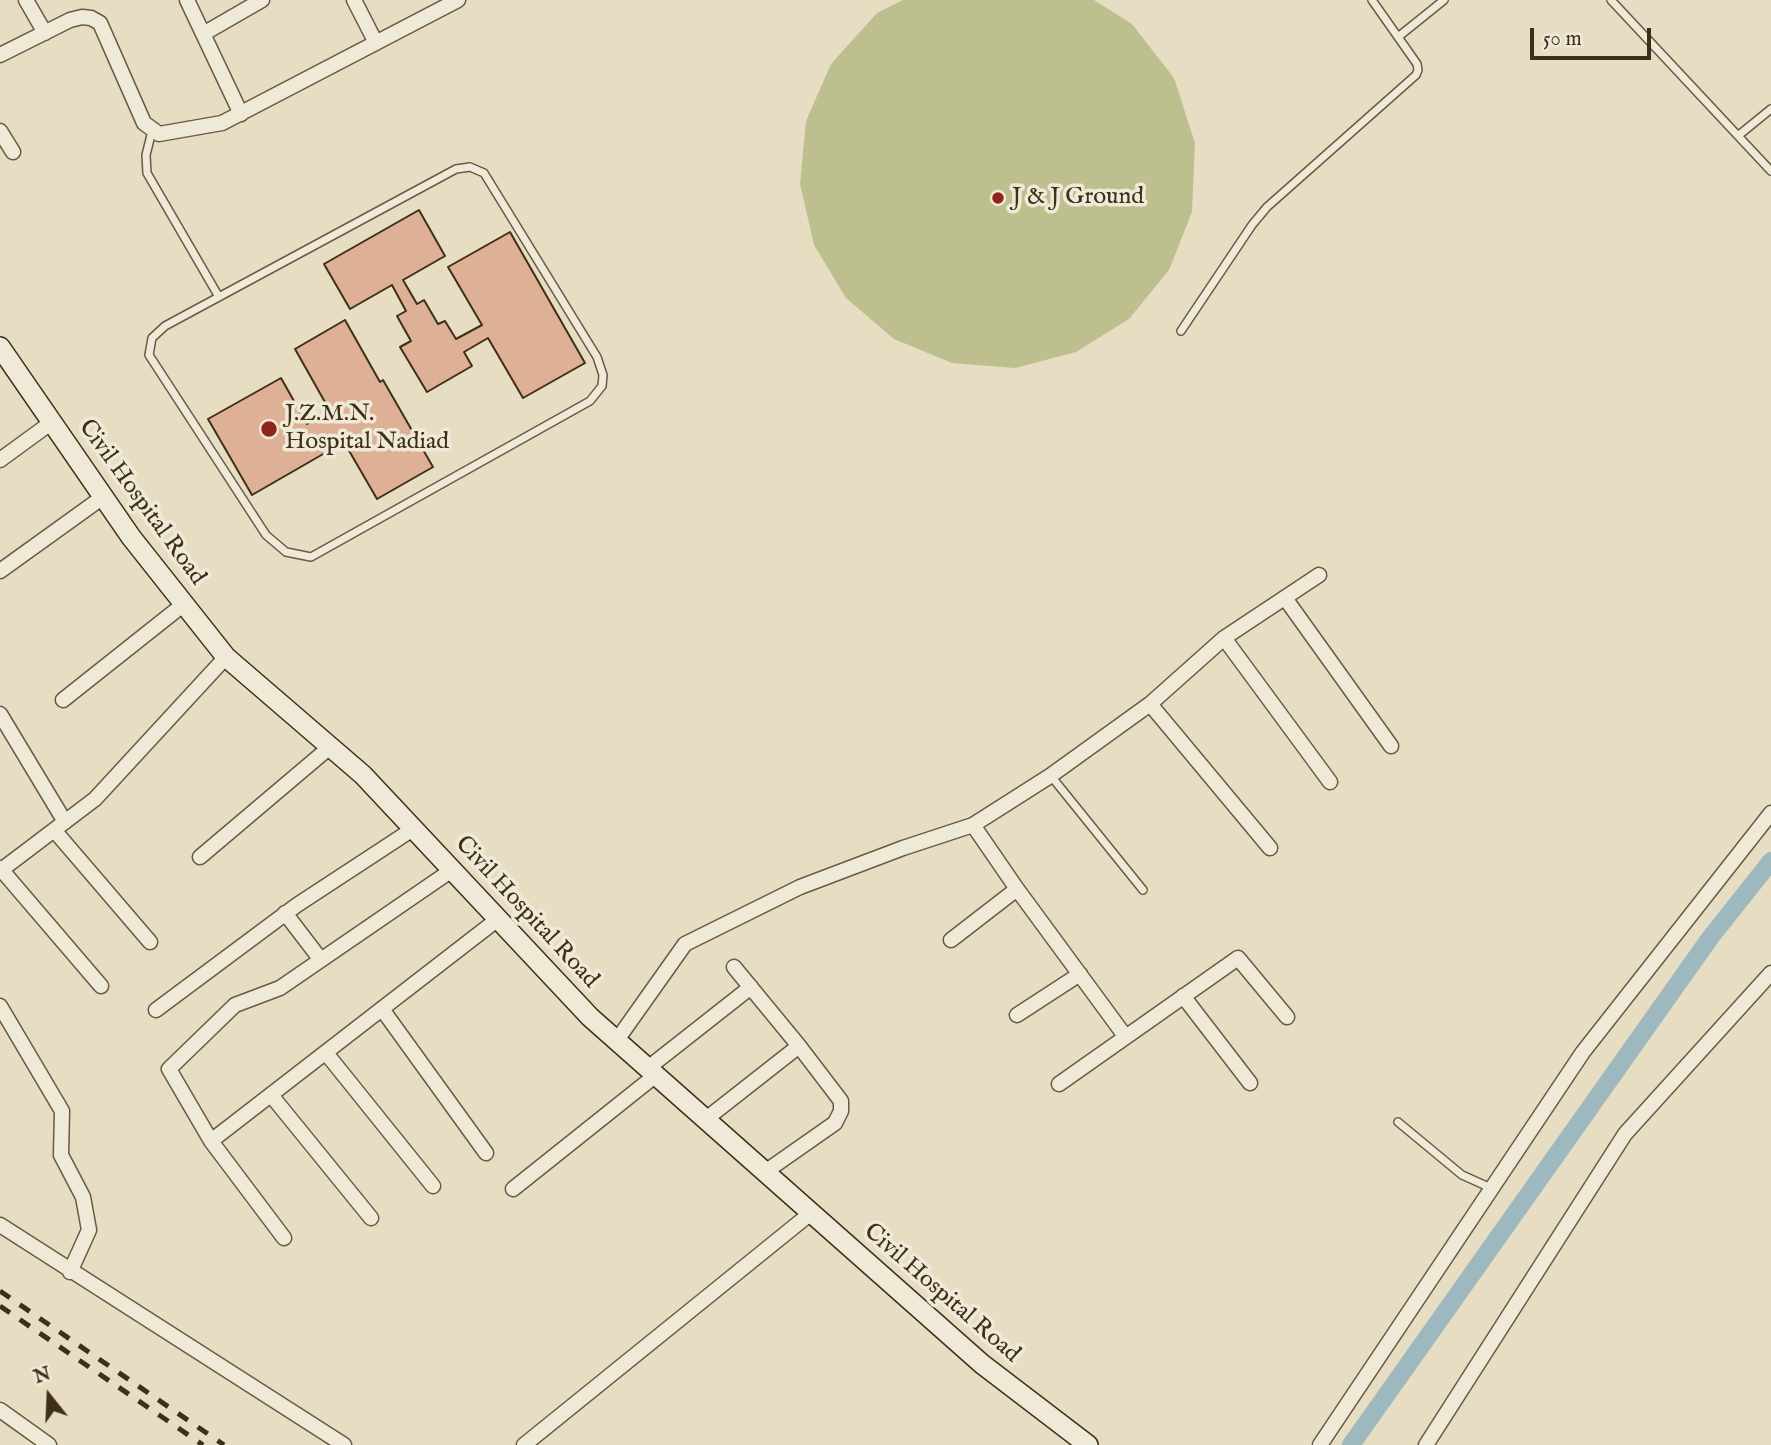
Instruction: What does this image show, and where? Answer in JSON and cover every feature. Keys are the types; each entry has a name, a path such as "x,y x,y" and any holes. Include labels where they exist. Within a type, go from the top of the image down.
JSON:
{"street":[{"path":"26,0 45,33"},
{"path":"187,0 241,114"},
{"path":"203,34 262,0"},
{"path":"354,0 376,43"},
{"path":"0,54 70,20 91,18 100,23 144,123 159,134 222,123 458,0"},
{"path":"0,131 13,152"},
{"name":"Civil Hospital Road","path":"0,347 131,537 226,657 363,775 590,1017 982,1364 1088,1445"},
{"path":"0,460 52,422"},
{"path":"0,571 103,497"},
{"path":"617,1040 685,944 800,887 973,825 1050,776 1150,704 1224,638 1319,575"},
{"path":"1285,598 1391,746"},
{"path":"63,700 184,604"},
{"path":"1224,638 1331,782"},
{"path":"101,986 1,870 96,799 226,657"},
{"path":"1150,704 1270,848"},
{"path":"0,714 60,826 150,942"},
{"path":"200,857 330,747"},
{"path":"1320,1445 1583,1052 1771,813"},
{"path":"973,825 1125,1036"},
{"path":"156,1010 285,913 413,829"},
{"path":"284,1238 211,1141 169,1069 235,1005 280,988 452,870"},
{"path":"951,940 1017,889"},
{"path":"285,913 321,960"},
{"path":"211,1141 498,919"},
{"path":"1059,1084 1238,958 1287,1017"},
{"path":"734,967 841,1101 841,1111 835,1123 765,1172"},
{"path":"1426,1445 1625,1134 1771,973"},
{"path":"1017,1015 1080,974"},
{"path":"513,1189 751,987"},
{"path":"1184,996 1250,1083"},
{"path":"0,1006 62,1111 61,1155 83,1197 89,1230 70,1272"},
{"path":"382,1009 486,1153"},
{"path":"706,1119 799,1046"},
{"path":"326,1053 433,1186"},
{"path":"271,1095 371,1219"},
{"path":"524,1445 811,1213"},
{"path":"0,1225 344,1445"},
{"path":"0,1410 49,1445"}],"lane":[{"path":"1181,331 1267,207 1416,75 1417,64 1372,0"},
{"path":"1398,37 1444,0"},
{"path":"1611,0 1771,172"},
{"path":"1739,135 1771,109"},
{"path":"152,131 146,155 147,173 219,297"},
{"path":"470,167 484,173 597,357 603,375 602,386 590,401 311,557 286,552 266,535 149,355 152,338 165,326 219,297 456,169 470,167"},
{"path":"1050,776 1143,890"},
{"path":"1398,1122 1462,1175 1491,1188"}],"green space":[{"name":"J & J Ground","path":"903,0 1094,0 1132,24 1174,78 1195,143 1192,212 1169,270 1129,319 1076,352 1015,368 952,363 894,339 846,298 814,245 800,184 806,121 831,64 877,13"}],"building":[{"path":"419,210 445,256 403,280 417,304 424,300 438,324 445,321 456,339 482,325 448,267 510,232 585,363 523,398 488,338 464,352 472,366 427,392 400,347 411,341 397,316 406,311 392,285 350,309 324,264"},
{"path":"345,320 433,467 377,499 344,442 252,495 208,419 281,378 307,424 330,411 295,349"}],"waterway":[{"path":"1351,1445 1710,938 1771,861"}],"railway":[{"path":"0,1291 224,1445"},
{"path":"0,1306 203,1445"}],"place":[{"name":"J & J Ground","path":"998,198"},
{"name":"J.Z.M.N. Hospital Nadiad","path":"269,429"}]}
